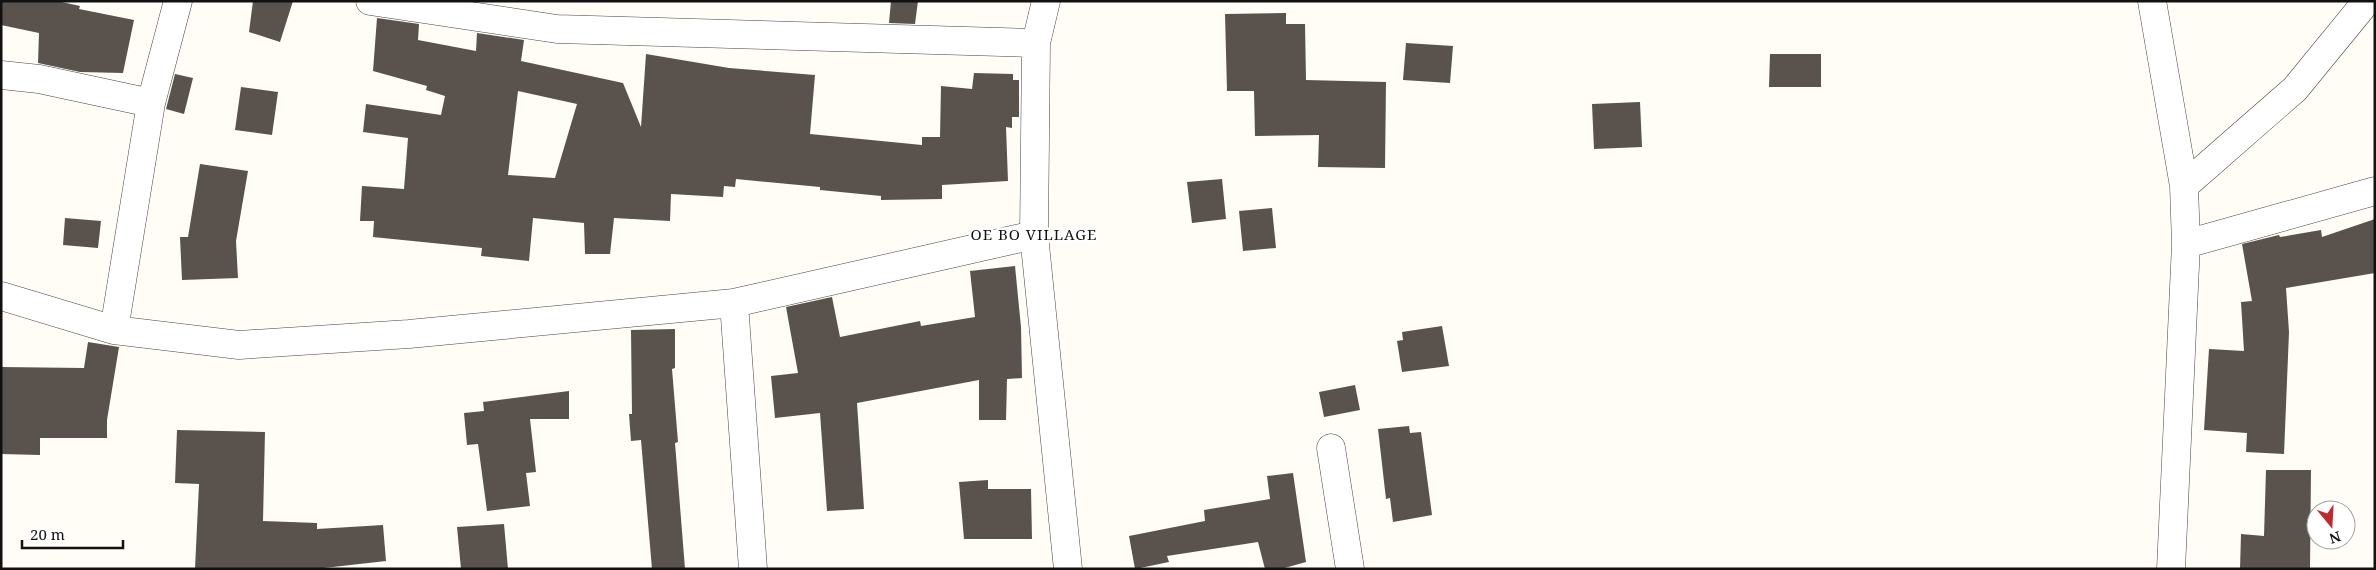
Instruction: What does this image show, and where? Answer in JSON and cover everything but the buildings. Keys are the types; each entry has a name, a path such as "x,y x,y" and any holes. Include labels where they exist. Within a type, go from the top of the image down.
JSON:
{"street":[{"path":"114,330 151,103 178,1"},
{"path":"370,1 557,29 1036,43"},
{"path":"1046,1 1036,43 1034,235 1068,569"},
{"path":"2152,1 2184,186 2186,244 2171,569"},
{"path":"2184,186 2295,89 2367,1"},
{"path":"1,75 39,79 151,103"},
{"path":"2186,244 2375,191"},
{"path":"1,296 114,330 239,345 409,334 734,303 1034,235"},
{"path":"734,303 753,569"},
{"path":"1331,448 1350,569"}],"district":[{"name":"OE BO VILLAGE","path":"1034,235"}]}
